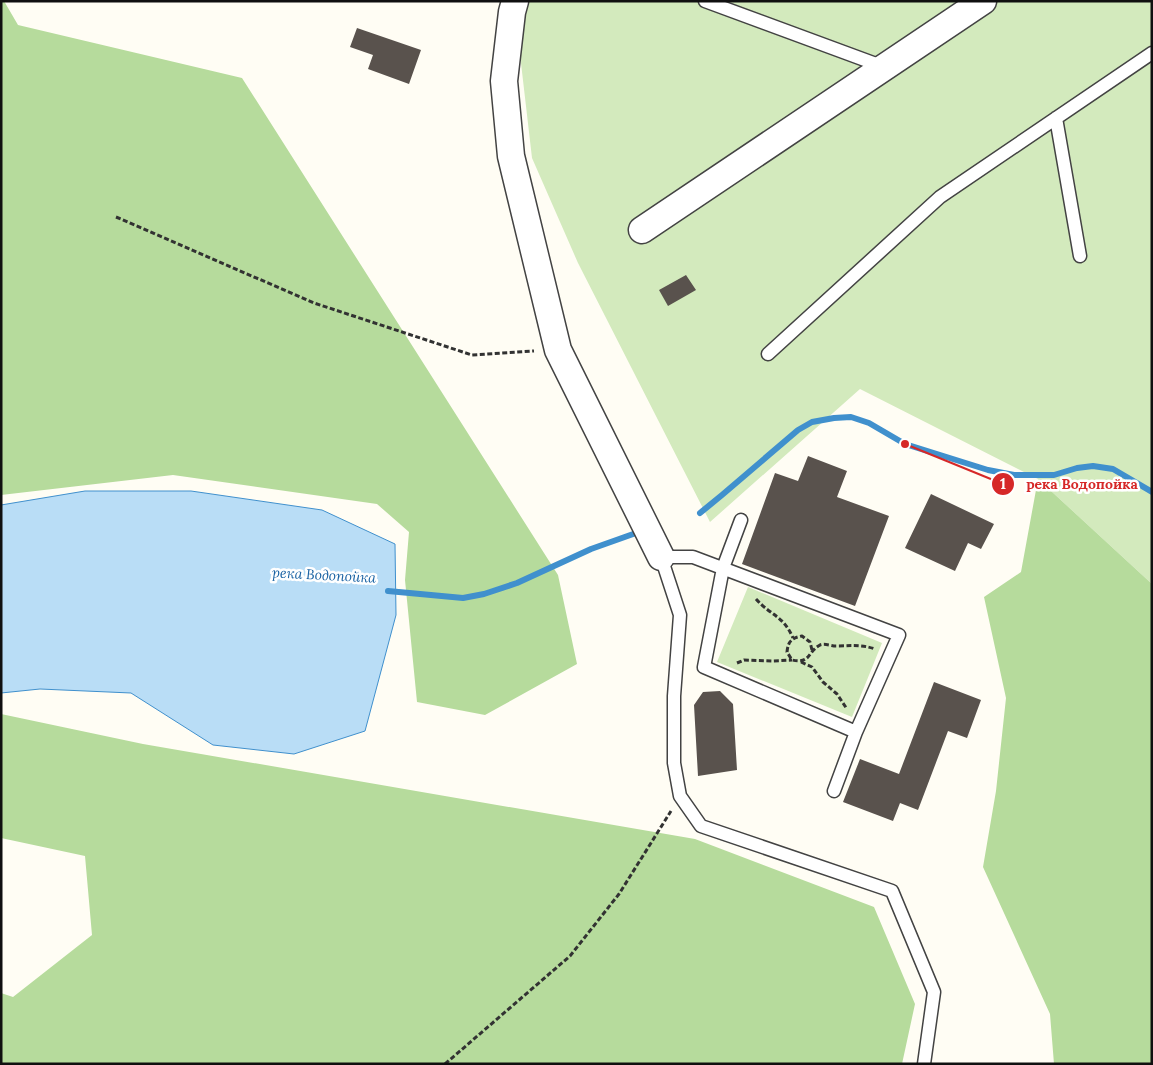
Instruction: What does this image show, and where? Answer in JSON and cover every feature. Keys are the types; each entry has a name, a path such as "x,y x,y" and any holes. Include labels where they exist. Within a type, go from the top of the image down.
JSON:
{"street":[{"path":"515,1 504,81 511,156 558,350 662,557"},
{"path":"642,230 983,1"}],"lane":[{"path":"705,1 885,67"},
{"path":"768,354 940,197 1152,53"},
{"path":"1056,118 1080,256"},
{"path":"741,520 722,568 704,667 856,732"},
{"path":"834,791 856,732 899,635 693,557 662,557 680,615 674,696 674,763 680,796 701,826 892,891 934,992 924,1064"}],"path":[{"path":"116,217 314,303 472,355 558,350"},
{"path":"753,596 764,608 776,614 788,627 793,638"},
{"path":"792,660 787,652 788,644 793,638 802,636 810,642 812,650 809,658 801,662"},
{"path":"812,650 823,644 837,646 848,644 865,645 879,651"},
{"path":"730,667 744,660 792,660 801,662 812,667 823,682 837,694 852,717"},
{"path":"445,1064 570,956 619,894 680,796"}],"green space":[{"path":"1,1 4,1 18,25 242,78 558,575 577,664 485,715 417,702 405,580 409,532 377,504 173,475 1,495"},
{"path":"522,1 1152,1 1152,584 1038,479 860,389 710,522 578,263 532,158 516,20"},
{"path":"1038,479 1152,584 1152,1064 1054,1064 1050,1014 983,867 996,791 1006,698 984,597 1021,572"},
{"path":"748,587 882,643 852,717 717,662"},
{"path":"1,714 143,744 695,839 874,907 915,1004 902,1064 1,1064 1,993 13,997 92,935 85,856 1,838"}],"water":[{"path":"85,491 191,491 322,510 395,544 396,615 365,731 294,754 213,745 131,693 40,689 1,693 1,505"}],"building":[{"path":"357,28 421,50 409,84 368,69 373,55 350,47"},
{"path":"686,275 696,290 668,306 659,290"},
{"path":"808,456 847,471 837,497 889,516 855,606 742,564 775,473 798,481"},
{"path":"931,494 994,524 981,549 968,543 955,571 905,548"},
{"path":"934,682 981,700 967,738 948,731 918,810 900,803 893,821 843,802 860,759 899,774"},
{"path":"720,691 733,704 737,770 698,776 694,705 703,692"}],"waterway":[{"name":"река Водопойка","path":"700,513 798,430 812,422 851,417 869,423 905,444 988,470 1014,475 1054,475 1077,468 1093,466 1113,469 1152,492"},
{"name":"река Водопойка","path":"388,591 463,598 484,594 517,583 591,549 636,533"}],"place":[{"name":"река Водопойка","path":"905,444"}]}
